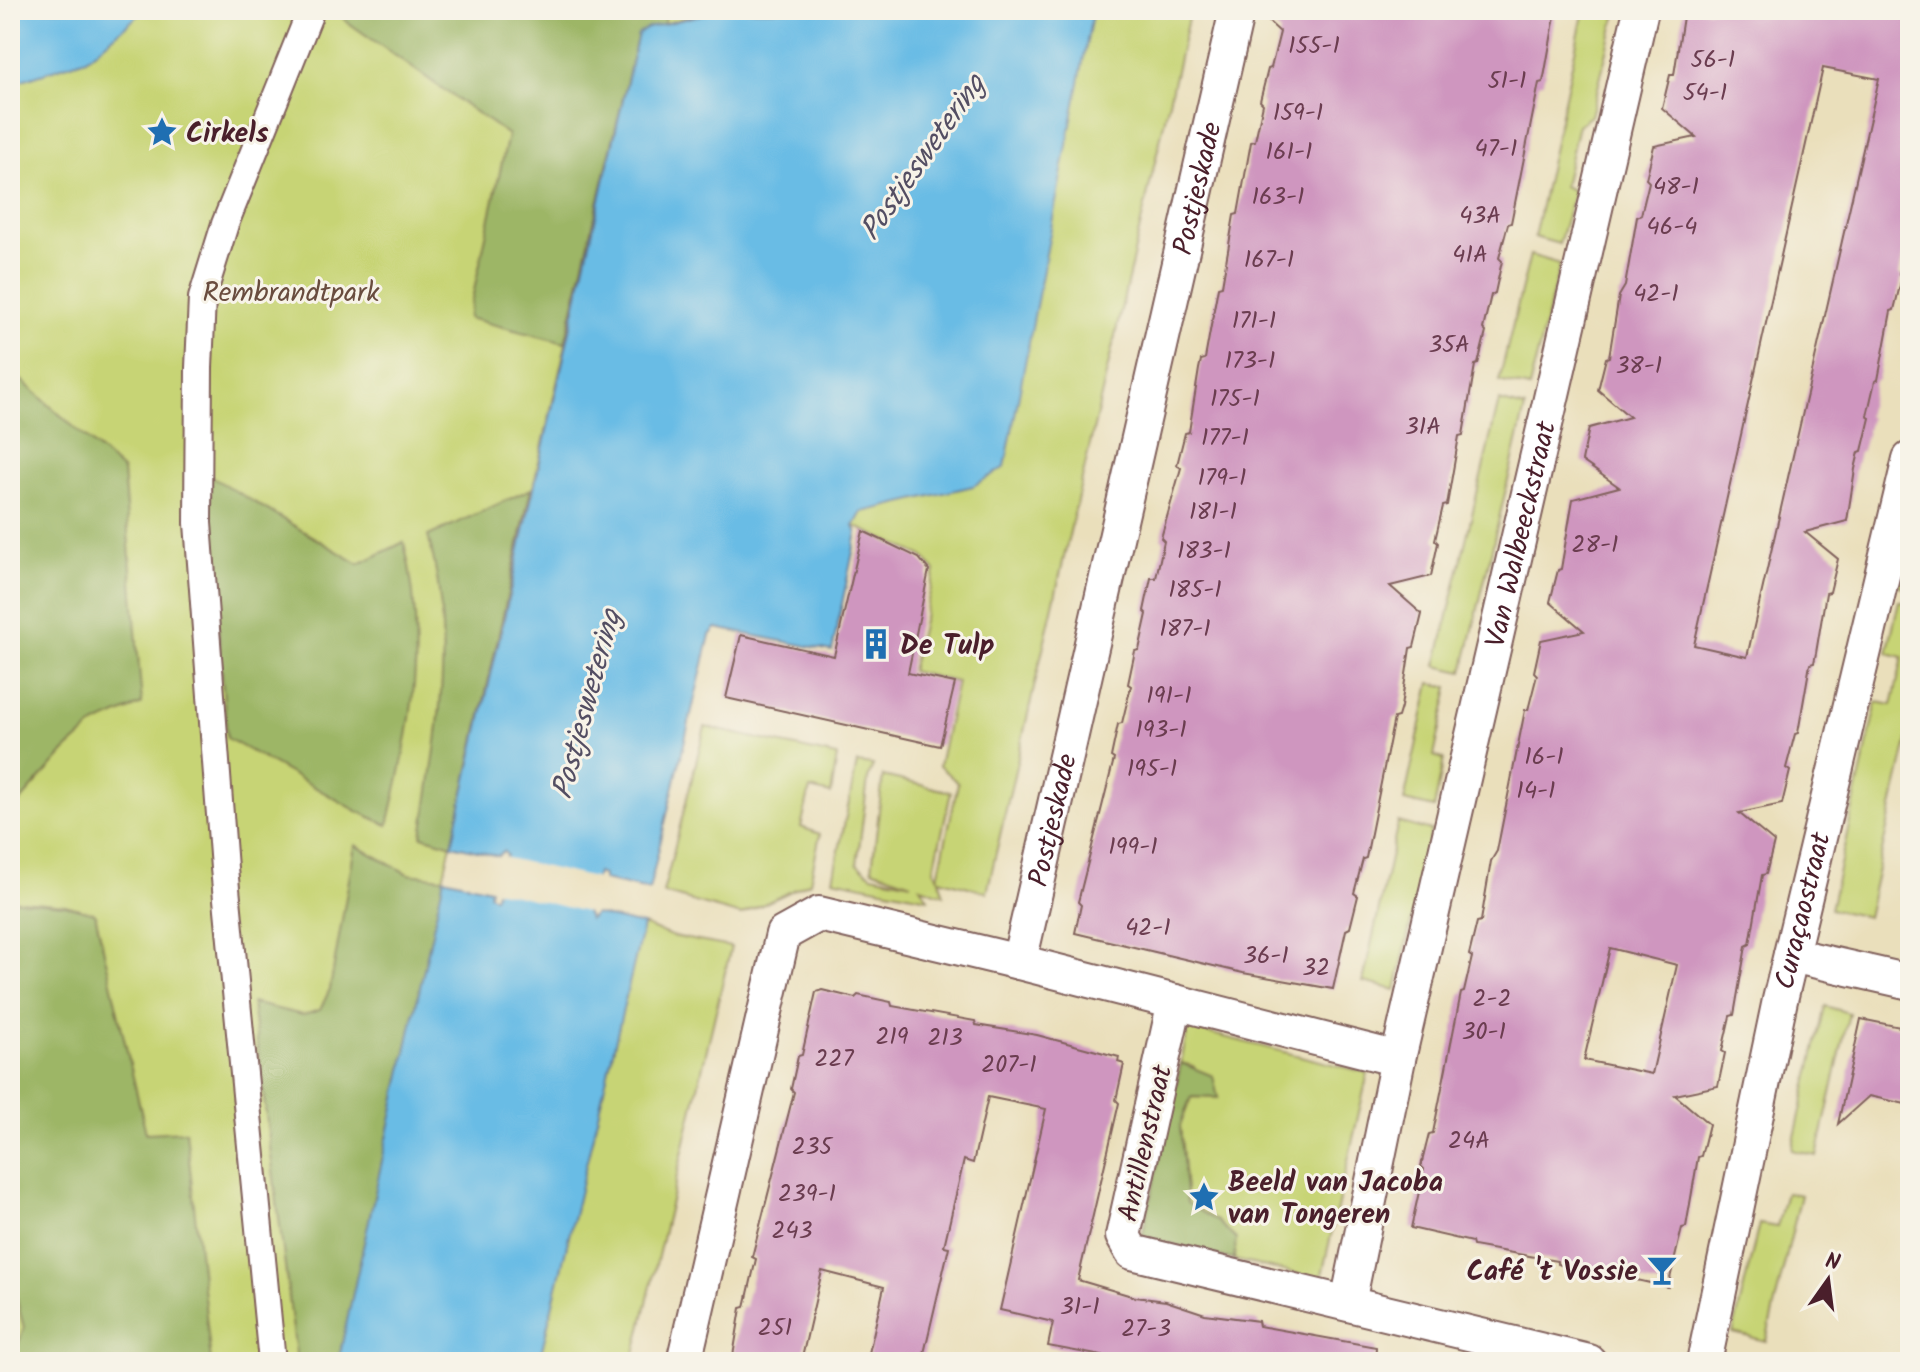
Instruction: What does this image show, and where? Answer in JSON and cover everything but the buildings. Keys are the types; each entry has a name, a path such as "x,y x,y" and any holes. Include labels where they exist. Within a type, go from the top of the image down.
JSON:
{"street":[{"path":"272,1362 224,868 198,523 198,393 202,298 225,224 311,10"},
{"name":"Postjeskade","path":"1019,962 1237,10"},
{"name":"Van Walbeeckstraat","path":"1398,1059 1641,10"},
{"name":"Curaçaostraat","path":"1704,1362 1791,955 1910,459"},
{"path":"684,1362 783,934 819,914 1398,1059 1348,1303"},
{"path":"1791,955 1910,982"},
{"name":"Antillenstraat","path":"1175,1002 1123,1236 1132,1252 1589,1362"}],"green space":[{"name":"Rembrandtpark","path":"10,10 709,10 664,24 665,20 639,26 332,1362 10,1362"},
{"path":"337,10 667,10 664,24 638,34 565,343 468,318 508,135 346,21"},
{"path":"1093,10 1190,10 987,892 939,879 944,895 921,887 928,898 833,879 857,763 873,765 868,779 857,864 872,875 911,883 872,869 883,776 951,792 934,869 938,877 958,783 939,766 957,682 911,671 935,571 923,556 854,526 862,512 972,486"},
{"path":"1584,10 1617,10 1591,116 1578,125 1564,186 1574,191 1559,244 1534,237"},
{"path":"1530,255 1560,264 1529,388 1499,381"},
{"path":"10,370 123,471 142,704 94,725 65,751 10,813"},
{"path":"1499,401 1525,408 1463,672 1436,666"},
{"path":"210,476 359,564 404,542 415,615 416,650 410,718 388,825 227,738 210,527"},
{"path":"531,489 452,845 422,836 434,760 443,649 441,611 428,536"},
{"path":"1910,539 1910,588 1899,586"},
{"path":"1899,601 1910,603 1910,728 1867,917 1830,909 1877,702 1892,705 1903,657 1887,653"},
{"path":"1430,683 1449,687 1434,756 1444,759 1434,808 1404,801"},
{"path":"705,727 837,756 831,794 810,789 801,827 820,834 810,882 741,915 663,893"},
{"path":"1398,822 1431,831 1396,990 1363,982"},
{"path":"355,845 408,874 444,878 338,1362 297,1362 252,1003 303,1015 320,1010 330,989"},
{"path":"10,900 65,905 95,913 146,1133 186,1131 211,1362 11,1362 24,1328 10,1274"},
{"path":"643,925 671,936 731,947 633,1362 539,1362"},
{"path":"1825,1006 1849,1013 1817,1156 1792,1150"},
{"path":"1188,1028 1368,1073 1321,1279 1234,1260 1217,1221 1187,1203 1180,1126 1191,1097 1218,1098 1193,1066 1181,1063"},
{"path":"1181,1063 1213,1076 1218,1098 1191,1097 1180,1126 1187,1203 1217,1221 1236,1239 1234,1260 1142,1236"},
{"path":"1786,1192 1801,1195 1766,1341 1733,1333 1759,1224 1777,1227"}],"water":[{"path":"15,10 145,10 86,59 10,84 10,20"},
{"name":"Postjeswetering","path":"721,10 1093,10 1005,467 973,486 862,512 854,526 857,533 832,651 716,628 710,635 649,890 603,880 603,875 597,873 586,912 589,919 595,914 643,925 539,1362 338,1362 444,878 490,889 489,894 494,897 507,855 503,851 498,856 452,845 638,34 648,28"}],"pier":[{"path":"503,857 598,879 590,913 495,890"}],"place":[{"name":"Cirkels","path":"162,132"},
{"name":"De Tulp","path":"876,644"},
{"name":"Beeld van Jacoba van Tongeren","path":"1204,1197"},
{"name":"Café 't Vossie","path":"1662,1270"}]}
